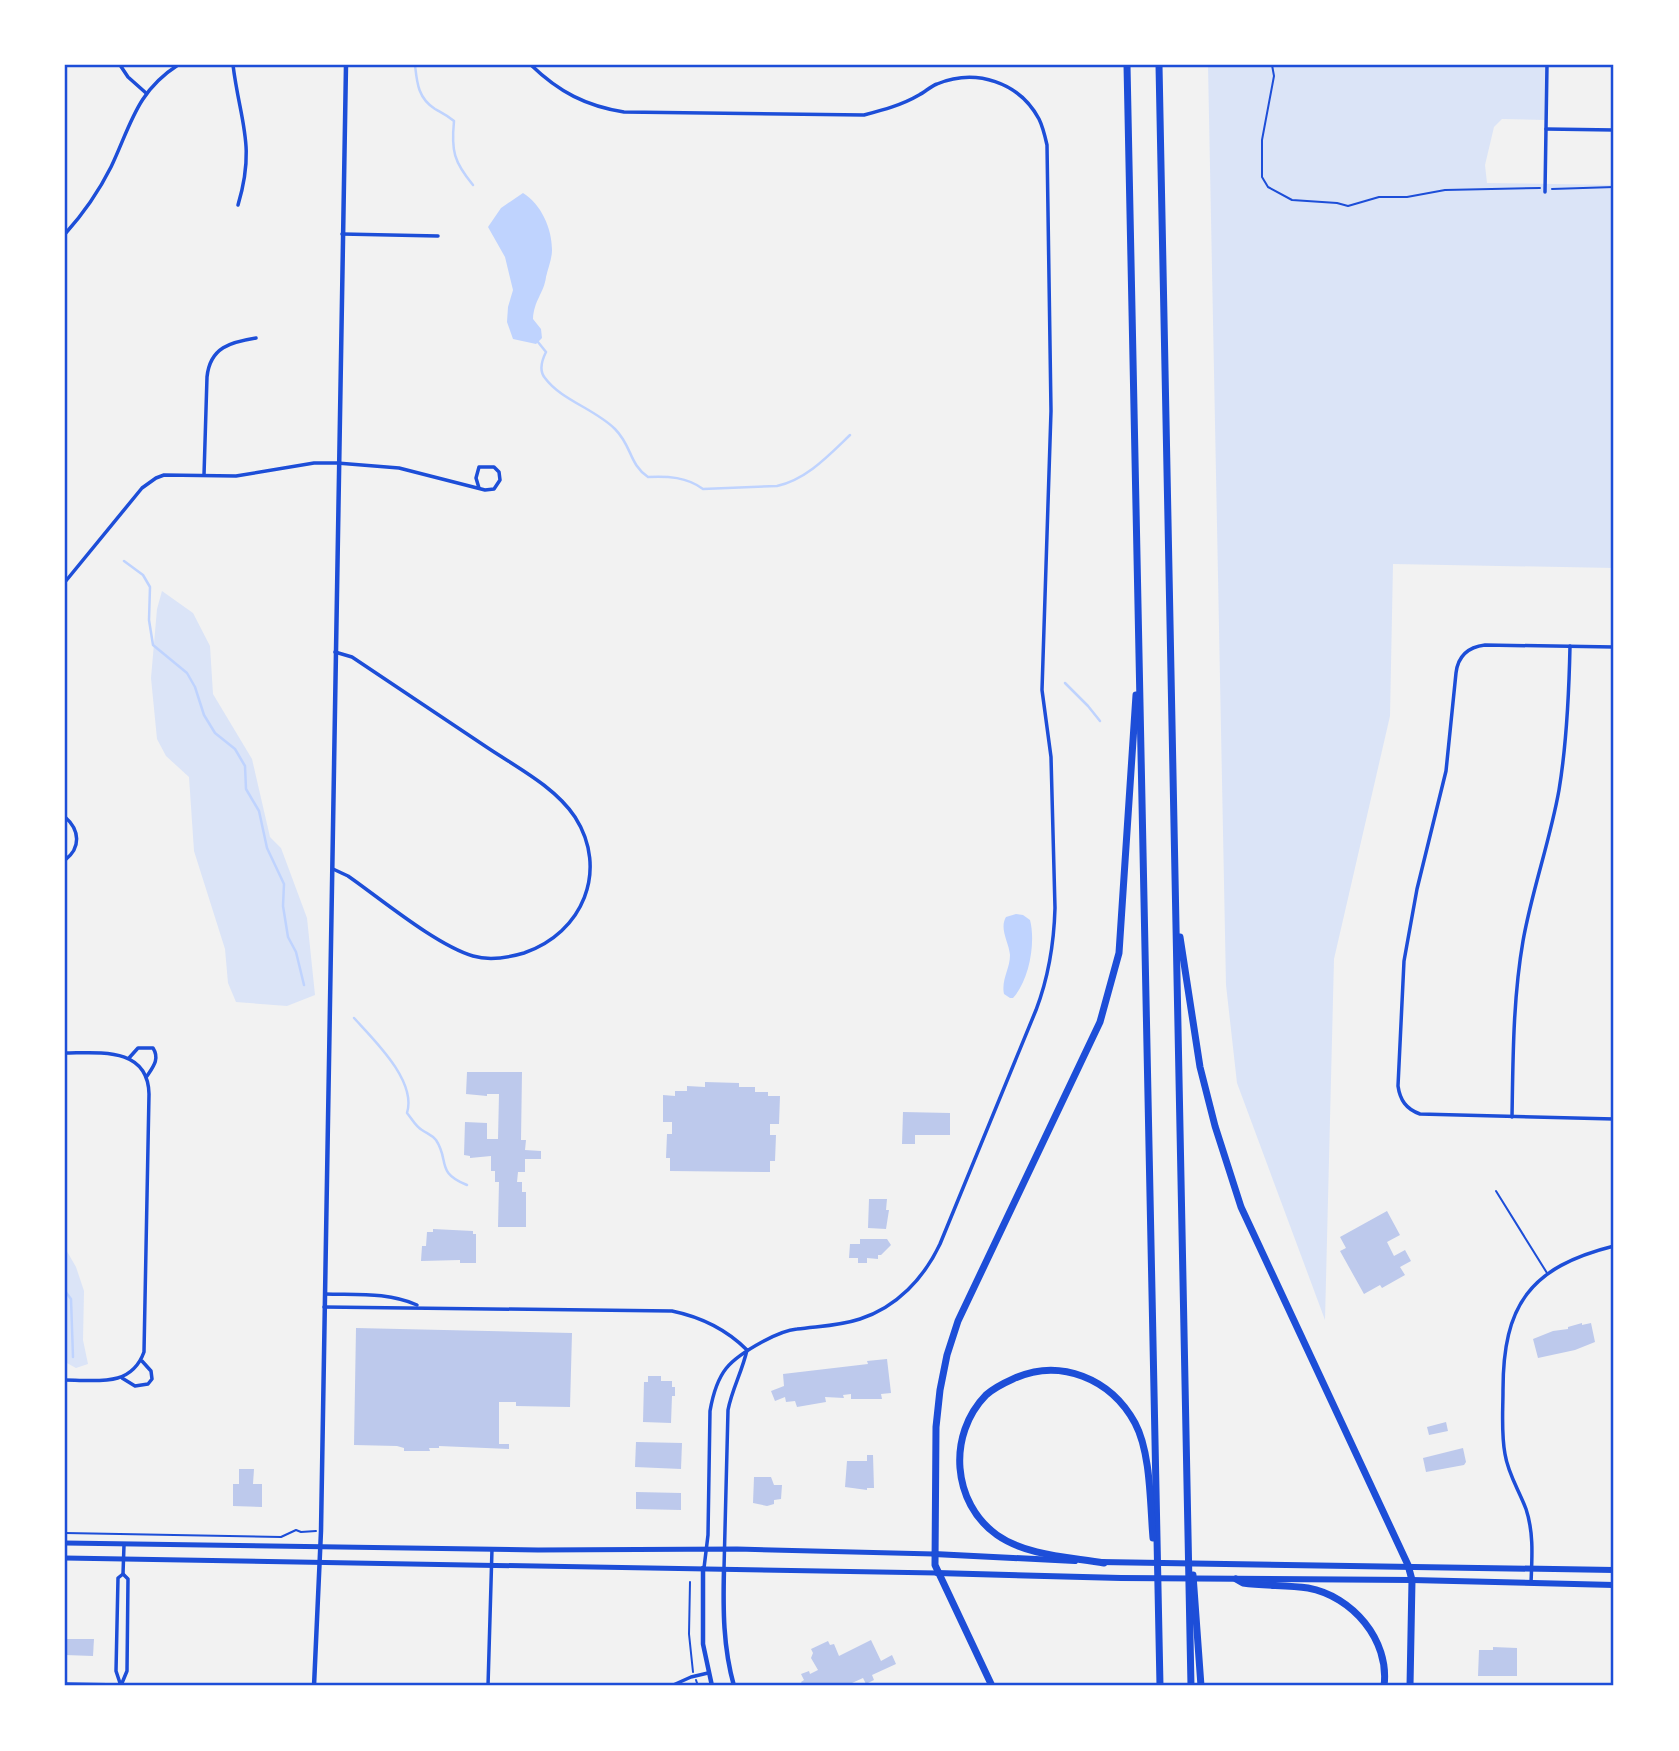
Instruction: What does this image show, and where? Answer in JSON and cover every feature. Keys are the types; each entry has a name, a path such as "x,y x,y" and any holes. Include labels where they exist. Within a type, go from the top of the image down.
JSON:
{"highway":[{"path":"1127,65 1160,1686"},
{"path":"1159,65 1191,1686"},
{"path":"992,1686 937,1573 934,1554 936,1427 940,1390 958,1321 1100,1022 1119,953 1139,646"},
{"path":"1176,910 1200,1067 1215,1126 1241,1207 1408,1565 1412,1580 1410,1686"},
{"path":"1104,1563 1026,1549 998,1535 975,1514 967,1500 959,1473 962,1444 965,1431 979,1405 1000,1385 1037,1371 1064,1371 1088,1377 1114,1395 1135,1423 1142,1442 1158,1581"},
{"path":"1188,1529 1201,1686"},
{"path":"1233,1579 1248,1584 1308,1588 1329,1594 1346,1605 1361,1617 1374,1637 1382,1663 1384,1686"}],"main road":[{"path":"65,1543 492,1549 725,1549 934,1554 1104,1563 1408,1565 1614,1570"},
{"path":"65,1558 1614,1585"}],"street":[{"path":"120,65 128,77 146,93"},
{"path":"65,234 99,188 131,117 146,93 156,81 178,65"},
{"path":"233,65 247,148 244,183 238,205"},
{"path":"314,1686 324,1307 346,65"},
{"path":"531,65 568,96 602,109 624,112 863,115 891,107 936,84 962,76 982,77 1013,89 1028,104 1039,120 1047,145 1051,411 1042,690 1051,757 1054,930 1047,976 963,1188 927,1268 905,1292 878,1312 846,1323 785,1331 735,1357 719,1382 712,1403 701,1619 712,1686"},
{"path":"1545,190 1547,65"},
{"path":"1546,129 1614,130"},
{"path":"342,234 438,236"},
{"path":"204,475 207,377 210,363 220,348 228,343 256,338"},
{"path":"65,582 147,483 164,475 243,475 314,463 337,463 399,468 479,488 494,489 500,480 499,472 494,467 479,467 475,478 479,488"},
{"path":"1614,647 1477,646 1470,648 1460,658 1455,673 1446,771 1417,888 1404,961 1398,1086 1406,1107 1420,1114 1614,1119"},
{"path":"1512,1117 1513,1042 1518,975 1530,906 1559,791 1567,725 1570,646"},
{"path":"332,869 348,876 436,938 471,956 485,959 513,956 554,938 568,926 583,906 591,877 589,849 583,830 561,801 529,775 352,657 335,652"},
{"path":"65,817 74,826 77,843 65,860"},
{"path":"65,1380 107,1381 122,1378 130,1374 141,1361 146,1343 147,1076 156,1056 153,1048 138,1048 129,1058"},
{"path":"65,1053 111,1053 129,1058 147,1076"},
{"path":"1531,1583 1532,1548 1526,1509 1510,1476 1504,1453 1504,1351 1516,1311 1535,1286 1580,1256 1614,1246"},
{"path":"324,1294 388,1296 419,1306"},
{"path":"324,1307 672,1311 717,1326 747,1350"},
{"path":"734,1686 723,1625 728,1410 747,1350"},
{"path":"122,1378 135,1386 148,1384 152,1379 151,1371 141,1361"},
{"path":"121,1686 116,1671 118,1578 123,1574 124,1544"},
{"path":"488,1686 492,1549"},
{"path":"121,1686 127,1671 128,1579 123,1574"},
{"path":"671,1686 708,1673"},
{"path":"65,1684 121,1686"}],"lane":[{"path":"1496,1191 1548,1275"}],"path":[{"path":"1272,65 1274,76 1262,140 1262,177 1268,187 1292,200 1337,202 1348,206 1379,197 1407,197 1445,190 1614,187"},
{"path":"65,1533 281,1536 296,1530 301,1532"},
{"path":"690,1582 689,1634 694,1676 698,1686"}],"shaded area":[{"path":"1208,65 1547,65 1546,120 1502,119 1494,127 1485,165 1487,183 1614,185 1614,568 1393,564 1390,716 1334,959 1325,1320 1237,1083 1226,985"},
{"path":"162,591 193,613 210,646 213,694 252,759 270,837 281,848 307,918 315,995 287,1006 236,1002 228,983 225,949 194,851 189,777 166,756 157,739 151,678 157,609"},
{"path":"65,1248 76,1267 84,1291 83,1340 88,1364 76,1368 65,1362"}],"water":[{"path":"523,193 535,203 548,225 552,250 545,283 534,312 533,319 541,329 542,338 536,344 513,339 507,322 513,290 505,257 488,227 501,208"},
{"path":"1016,914 1030,920 1032,940 1027,972 1019,991 1010,998 1004,994 1003,989 1010,955 1004,922 1006,917"}],"building":[{"path":"467,1072 522,1072 521,1140 526,1140 525,1150 541,1151 541,1159 525,1159 525,1172 518,1172 517,1182 522,1182 522,1192 526,1192 526,1227 498,1227 499,1182 495,1182 495,1171 491,1171 491,1156 470,1158 464,1155 465,1122 487,1123 487,1139 498,1139 499,1094 466,1094"},
{"path":"705,1082 739,1083 739,1087 755,1087 755,1092 780,1096 779,1124 770,1124 770,1135 776,1135 775,1161 770,1161 770,1172 670,1171 670,1158 666,1158 667,1134 672,1134 672,1122 663,1122 663,1095 675,1096 675,1091 687,1091 687,1086 705,1087"},
{"path":"903,1112 950,1113 950,1135 915,1135 915,1144 902,1144"},
{"path":"869,1199 887,1199 886,1210 889,1210 886,1229 868,1228"},
{"path":"1387,1211 1400,1235 1387,1242 1394,1256 1405,1250 1411,1261 1400,1267 1405,1275 1382,1288 1380,1285 1364,1294 1340,1251 1346,1248 1340,1237"},
{"path":"433,1229 473,1231 473,1234 476,1234 476,1263 460,1263 460,1260 421,1261 427,1232 433,1232"},
{"path":"860,1239 887,1239 891,1245 878,1255 878,1259 867,1258 867,1263 858,1263 858,1258 849,1258 850,1244 860,1244"},
{"path":"1582,1323 1591,1323 1595,1342 1575,1350 1538,1358 1533,1339"},
{"path":"356,1328 572,1333 570,1407 516,1406 516,1402 499,1402 499,1444 509,1444 509,1449 439,1446 429,1448 430,1451 404,1451 404,1448 397,1446 354,1445"},
{"path":"887,1359 891,1393 881,1394 882,1399 851,1399 851,1394 843,1395 844,1398 825,1397 826,1402 797,1407 795,1401 786,1402 785,1397 775,1401 771,1391 784,1386 783,1374 868,1364 867,1361"},
{"path":"648,1376 661,1376 661,1381 672,1381 672,1387 675,1387 671,1423 643,1422 644,1382 648,1382"},
{"path":"1446,1422 1448,1431 1429,1435 1427,1427"},
{"path":"636,1442 682,1443 681,1469 635,1467"},
{"path":"1463,1448 1466,1462 1464,1465 1426,1472 1423,1458"},
{"path":"867,1455 873,1455 874,1488 867,1490 845,1487 847,1461 867,1461"},
{"path":"239,1469 254,1469 253,1484 262,1484 262,1507 233,1506 233,1484 239,1484"},
{"path":"754,1477 771,1477 774,1485 782,1485 781,1499 774,1500 774,1504 767,1506 753,1503"},
{"path":"636,1492 681,1493 681,1510 636,1509"},
{"path":"65,1639 94,1639 93,1656 65,1655"},
{"path":"871,1640 881,1661 892,1655 896,1664 872,1675 874,1680 866,1684 863,1678 852,1683 854,1686 803,1686 801,1674 818,1670 811,1658 811,1649 828,1641 830,1645 834,1644 839,1656"},
{"path":"1493,1647 1517,1648 1517,1676 1478,1676 1479,1650 1493,1650"}],"waterway":[{"path":"415,65 418,84 425,100 454,121 455,156 473,185"},
{"path":"538,342 546,352 542,365 545,378 560,392 615,429 637,466 648,477 677,478 703,489 777,486 807,472 850,435"},
{"path":"124,561 143,575 150,587 149,620 153,645 187,673 195,687 204,715 215,733 235,749 245,766 246,789 259,811 267,848 284,884 283,906 288,937 296,952 304,985"},
{"path":"1065,683 1100,721"},
{"path":"354,1018 382,1049 400,1075 406,1088 407,1113 418,1127 436,1140 447,1171 467,1185"},
{"path":"65,1291 71,1299 73,1357"}]}
